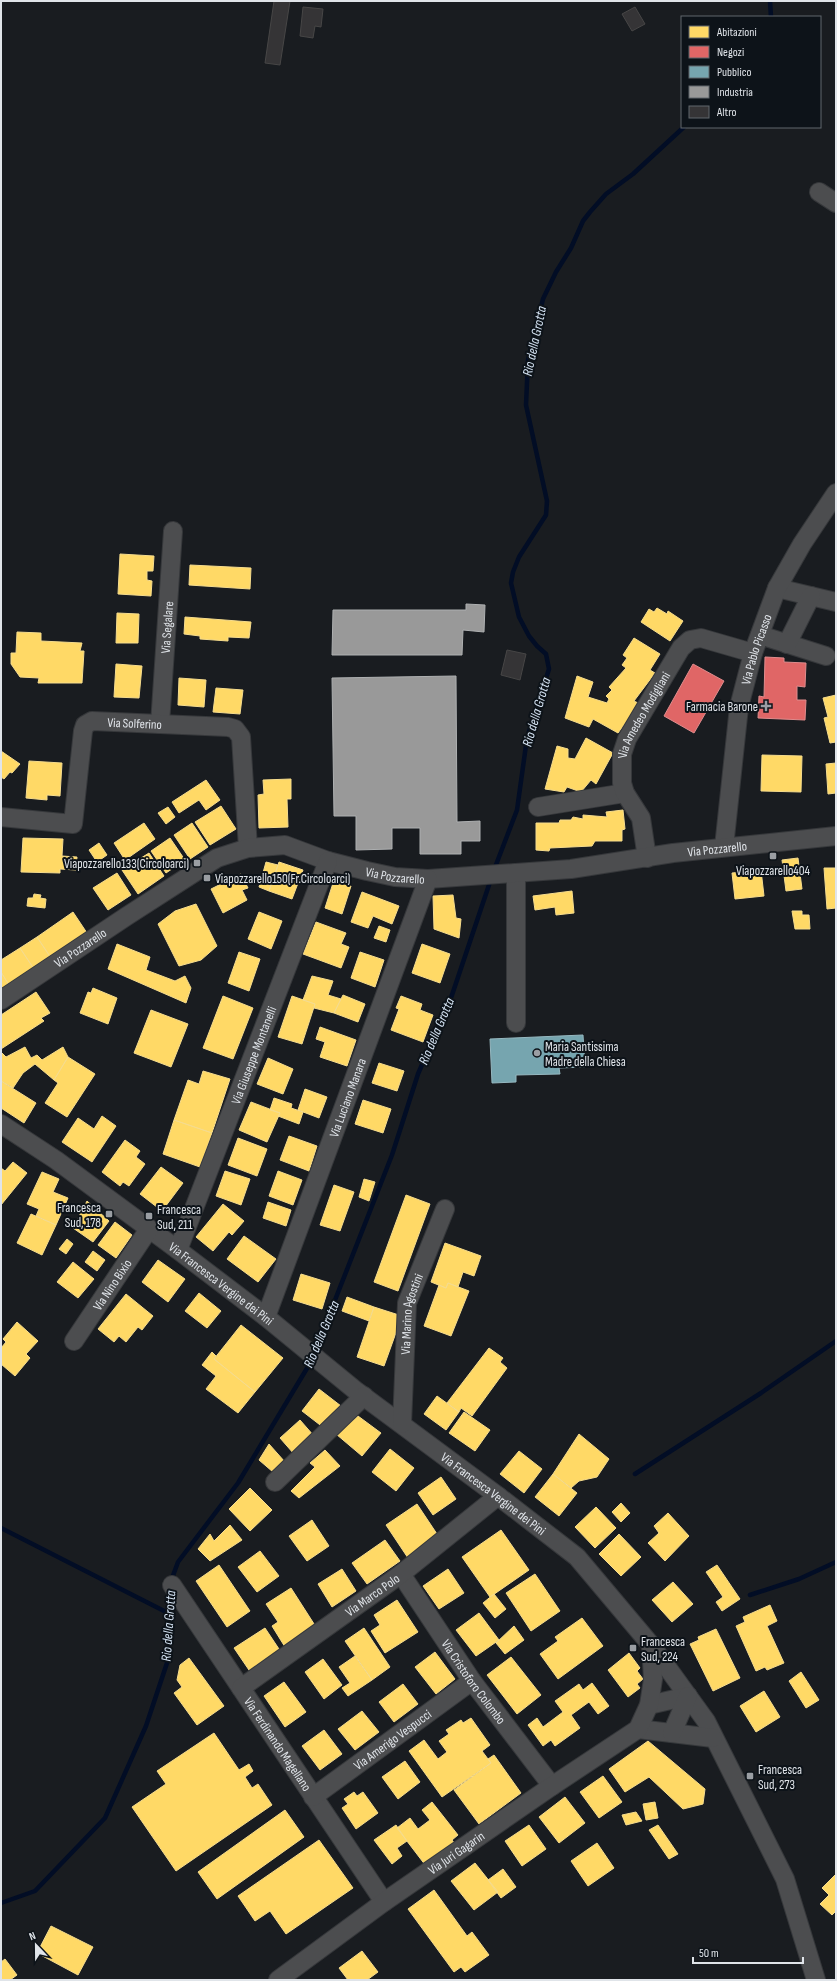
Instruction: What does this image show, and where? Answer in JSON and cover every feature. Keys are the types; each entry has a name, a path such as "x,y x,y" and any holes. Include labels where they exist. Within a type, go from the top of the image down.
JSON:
{"street":[{"path":"819,192 836,204"},
{"name":"Via Pablo Picasso","path":"724,847 739,707 753,653 777,588 802,544 836,493"},
{"name":"Via Segalare","path":"160,724 173,531"},
{"path":"777,588 836,602"},
{"path":"787,644 811,596"},
{"path":"760,635 826,656"},
{"name":"Via Amedeo Modigliani","path":"647,858 640,818 625,793 622,783 622,754 627,739 681,648 690,640 701,638 753,653"},
{"name":"Via Solferino","path":"1,817 73,824 82,739 85,725 92,721 228,727 238,732 241,737 248,848"},
{"path":"538,806 625,793"},
{"name":"Via Pozzarello","path":"1,1000 217,858 248,848 285,845 328,861 395,877 428,879 571,869 724,847 836,836"},
{"name":"Via Giuseppe Montanelli","path":"178,1250 328,861"},
{"path":"511,873 516,1023"},
{"name":"Via Luciano Manara","path":"266,1316 428,879"},
{"name":"Via Francesca Vergine dei Pini","path":"1,1124 56,1160 266,1316 364,1396 577,1557 651,1645 706,1721 713,1738 785,1879 816,1980"},
{"name":"Via Marino Agostini","path":"402,1424 408,1303 446,1209"},
{"name":"Via Nino Bixio","path":"74,1341 149,1229"},
{"path":"274,1482 364,1396"},
{"name":"Via Marco Polo","path":"241,1688 401,1574 498,1496"},
{"name":"Via Cristoforo Colombo","path":"401,1574 472,1681 552,1786"},
{"name":"Via Ferdinando Magellano","path":"172,1585 312,1797 384,1902"},
{"path":"651,1645 653,1679 649,1705 638,1729 713,1738"},
{"name":"Via Amerigo Vespucci","path":"312,1797 472,1681"},
{"path":"649,1705 688,1696"},
{"path":"672,1733 688,1696"},
{"name":"Via Juri Gagarin","path":"278,1980 384,1902 552,1786 638,1729"}],"building: Abitazioni":[{"path":"120,554 154,556 153,571 147,571 147,580 152,581 151,596 118,594"},
{"path":"190,565 251,568 250,589 189,585"},
{"path":"657,608 667,614 668,611 683,621 670,641 641,622 649,609 654,612"},
{"path":"117,613 139,614 138,643 116,643"},
{"path":"185,617 251,622 249,638 228,637 228,641 200,639 200,636 184,634"},
{"path":"17,632 41,633 41,641 82,643 80,651 84,651 82,683 38,683 39,678 20,677 11,664 11,653 16,653"},
{"path":"634,638 660,654 650,670 655,673 634,701 640,704 618,733 593,719 589,727 565,718 577,676 593,682 588,697 607,703 609,699 606,696 612,690 609,687 626,668 622,665 627,658 623,655"},
{"path":"116,664 142,666 139,698 114,697"},
{"path":"179,678 206,680 204,707 178,705"},
{"path":"216,688 243,690 240,714 213,712"},
{"path":"836,695 836,742 830,743 824,718 828,717 823,698"},
{"path":"586,738 613,753 596,784 591,780 581,792 567,787 564,792 545,789 557,746 568,749 568,758 575,759"},
{"path":"1,751 20,764 4,779 1,777"},
{"path":"762,755 802,756 801,792 761,791"},
{"path":"29,761 62,763 60,796 47,795 47,800 26,798"},
{"path":"836,763 836,793 828,794 826,764"},
{"path":"291,779 291,799 287,799 288,827 259,828 258,795 264,794 263,780"},
{"path":"206,780 220,800 206,810 199,800 179,813 172,802"},
{"path":"221,806 236,829 210,845 195,822"},
{"path":"168,807 175,817 166,824 158,813"},
{"path":"623,810 625,829 622,830 622,841 595,841 592,846 550,848 549,851 536,850 536,823 559,823 560,820 571,820 573,817 583,819 583,815 607,817 606,812"},
{"path":"144,823 155,839 125,860 114,843"},
{"path":"192,823 208,847 190,859 174,835"},
{"path":"23,838 63,839 62,856 77,857 76,870 60,869 60,873 21,872"},
{"path":"170,838 185,860 166,873 151,851"},
{"path":"99,843 107,855 97,862 89,850"},
{"path":"149,853 164,876 138,894 122,870"},
{"path":"798,858 802,889 786,891 782,860"},
{"path":"266,862 278,865 269,891 259,887"},
{"path":"279,862 303,870 292,899 269,891"},
{"path":"824,868 836,868 836,908 827,909"},
{"path":"761,870 764,896 735,899 732,873"},
{"path":"117,873 131,895 108,910 93,888"},
{"path":"241,874 248,888 242,890 247,900 223,913 211,889"},
{"path":"334,880 351,886 342,914 325,908"},
{"path":"572,891 574,913 556,915 555,907 535,910 533,896"},
{"path":"362,892 399,906 392,924 373,916 368,928 351,922"},
{"path":"34,894 41,895 40,898 46,899 45,908 27,906 28,898 33,898"},
{"path":"453,895 456,918 461,919 459,938 434,929 433,896"},
{"path":"196,904 217,946 201,960 179,966 158,924 175,911"},
{"path":"792,911 802,911 802,915 809,915 810,929 795,929"},
{"path":"73,912 87,933 51,958 37,937"},
{"path":"259,912 282,921 271,949 248,939"},
{"path":"316,922 346,933 341,944 349,947 341,968 303,954"},
{"path":"379,926 390,930 386,942 374,938"},
{"path":"37,937 51,958 34,969 20,948"},
{"path":"117,944 150,957 146,970 175,981 185,976 191,988 186,1003 108,969"},
{"path":"422,944 450,954 440,983 412,973"},
{"path":"20,948 34,969 9,985 1,972 1,960"},
{"path":"239,952 260,959 249,991 228,983"},
{"path":"360,952 384,960 375,987 351,978"},
{"path":"1,972 9,985 1,990"},
{"path":"312,976 333,981 328,995 341,999 334,1013 314,1008 315,1004 303,1000"},
{"path":"93,988 117,998 108,1024 80,1013 88,992 91,993"},
{"path":"36,992 50,1013 41,1018 44,1021 1,1049 1,1015"},
{"path":"343,995 365,1004 358,1022 334,1013"},
{"path":"223,996 253,1008 233,1059 203,1048"},
{"path":"292,996 315,1004 302,1044 278,1037"},
{"path":"401,996 422,1004 420,1010 433,1015 423,1042 391,1030 399,1009 396,1008"},
{"path":"151,1010 188,1024 171,1067 134,1053"},
{"path":"320,1027 356,1040 347,1066 320,1057 325,1042 316,1039"},
{"path":"25,1047 31,1058 37,1055 42,1060 63,1047 68,1057 54,1080 35,1064 23,1073 13,1088 1,1081 1,1052 6,1057"},
{"path":"68,1057 95,1074 67,1117 45,1103 58,1083 54,1080"},
{"path":"268,1058 293,1069 283,1094 257,1084"},
{"path":"379,1063 404,1071 397,1091 372,1083"},
{"path":"203,1071 230,1079 212,1133 174,1120 188,1080 199,1084"},
{"path":"1,1081 36,1103 24,1123 1,1108"},
{"path":"305,1089 327,1097 319,1118 298,1110"},
{"path":"274,1098 292,1104 291,1108 303,1112 299,1124 278,1116 280,1113 270,1110"},
{"path":"363,1100 391,1109 383,1133 355,1124"},
{"path":"251,1102 280,1113 267,1142 239,1130"},
{"path":"102,1116 116,1126 92,1162 62,1142 78,1118 94,1129"},
{"path":"174,1120 212,1133 200,1167 163,1154"},
{"path":"289,1136 317,1146 309,1171 280,1160"},
{"path":"238,1138 267,1149 257,1176 228,1165"},
{"path":"125,1140 140,1151 136,1157 145,1164 129,1186 123,1182 120,1186 102,1172"},
{"path":"13,1162 27,1173 1,1205 1,1168 5,1171"},
{"path":"161,1167 183,1183 162,1211 140,1194"},
{"path":"225,1171 250,1179 241,1205 216,1196"},
{"path":"278,1171 302,1180 293,1205 269,1196"},
{"path":"42,1172 59,1179 53,1192 68,1198 56,1225 36,1216 39,1209 27,1204"},
{"path":"364,1179 375,1182 369,1201 359,1197"},
{"path":"334,1185 354,1192 340,1231 320,1225"},
{"path":"406,1195 430,1204 398,1291 374,1282"},
{"path":"87,1201 109,1221 93,1242 73,1228"},
{"path":"268,1202 291,1210 286,1226 263,1218"},
{"path":"223,1204 244,1221 232,1235 229,1232 213,1251 196,1237"},
{"path":"31,1214 56,1225 42,1255 17,1243"},
{"path":"115,1222 132,1235 116,1258 98,1245"},
{"path":"244,1236 276,1259 258,1282 227,1259"},
{"path":"67,1239 73,1244 66,1254 59,1249"},
{"path":"445,1243 481,1256 474,1276 463,1272 458,1287 448,1283 446,1288 431,1282"},
{"path":"93,1251 105,1260 97,1271 85,1262"},
{"path":"158,1260 185,1279 168,1302 142,1282"},
{"path":"73,1262 94,1279 78,1298 57,1282"},
{"path":"301,1274 330,1283 322,1309 293,1300"},
{"path":"448,1283 469,1291 451,1336 424,1326 439,1285 446,1288"},
{"path":"199,1293 221,1311 207,1328 185,1311"},
{"path":"126,1294 153,1316 142,1330 138,1327 126,1342 119,1336 114,1342 98,1329"},
{"path":"347,1297 374,1307 369,1321 342,1311"},
{"path":"374,1307 402,1316 384,1366 357,1357"},
{"path":"17,1322 38,1341 26,1354 30,1358 15,1376 1,1364 1,1348 6,1342 3,1339"},
{"path":"241,1325 283,1358 255,1392 214,1359"},
{"path":"489,1348 503,1358 500,1362 507,1368 472,1416 461,1408 459,1412 447,1403"},
{"path":"212,1352 216,1356 214,1359 255,1392 238,1413 206,1389 216,1376 202,1365"},
{"path":"319,1389 341,1406 324,1428 302,1411"},
{"path":"437,1396 459,1412 446,1430 424,1414"},
{"path":"464,1412 490,1430 475,1451 449,1433"},
{"path":"358,1416 381,1433 362,1456 336,1434"},
{"path":"300,1420 314,1436 294,1454 280,1438"},
{"path":"579,1434 609,1459 597,1477 579,1481 571,1488 553,1474"},
{"path":"269,1444 285,1462 273,1472 259,1460"},
{"path":"390,1449 414,1468 396,1491 372,1472"},
{"path":"325,1450 340,1466 299,1498 291,1491 315,1467 310,1463"},
{"path":"519,1451 542,1469 524,1493 500,1474"},
{"path":"553,1474 577,1493 559,1516 535,1497"},
{"path":"441,1477 456,1499 433,1515 418,1493"},
{"path":"250,1488 272,1510 250,1531 229,1509"},
{"path":"621,1503 630,1513 621,1522 612,1512"},
{"path":"417,1504 439,1537 408,1558 386,1525"},
{"path":"596,1507 616,1528 595,1548 575,1527"},
{"path":"668,1513 689,1536 665,1561 648,1543 659,1533 654,1526"},
{"path":"312,1520 329,1546 307,1561 289,1536"},
{"path":"230,1525 242,1540 210,1561 198,1549 210,1534 214,1541"},
{"path":"501,1530 529,1570 490,1597 462,1557"},
{"path":"619,1534 641,1557 621,1576 599,1554"},
{"path":"385,1540 400,1561 367,1584 352,1563"},
{"path":"260,1551 279,1576 257,1592 238,1567"},
{"path":"219,1565 250,1611 227,1627 196,1581"},
{"path":"717,1565 740,1599 722,1611 716,1602 723,1597 706,1572"},
{"path":"342,1569 356,1591 332,1607 318,1584"},
{"path":"448,1569 464,1593 439,1609 423,1586"},
{"path":"535,1574 560,1611 531,1631 506,1593"},
{"path":"673,1582 693,1604 672,1622 652,1600"},
{"path":"291,1588 316,1627 285,1647 272,1626 278,1622 266,1604"},
{"path":"494,1594 506,1609 495,1618 483,1603"},
{"path":"397,1600 418,1632 385,1653 371,1631 380,1625 374,1615"},
{"path":"770,1605 777,1621 767,1626 784,1663 767,1670 765,1667 756,1671 736,1626 745,1622 743,1617"},
{"path":"479,1613 499,1640 476,1656 456,1630"},
{"path":"582,1618 603,1646 558,1679 540,1654 558,1641 555,1637"},
{"path":"514,1626 524,1640 505,1654 496,1643"},
{"path":"265,1628 281,1652 251,1673 234,1648"},
{"path":"364,1628 390,1667 372,1680 345,1641"},
{"path":"716,1629 740,1678 713,1691 690,1644 699,1640 698,1637"},
{"path":"435,1652 455,1679 436,1694 415,1667"},
{"path":"629,1653 640,1668 637,1671 643,1679 637,1684 640,1688 628,1697 608,1670"},
{"path":"355,1656 372,1680 348,1696 342,1688 350,1683 339,1667"},
{"path":"511,1657 541,1695 517,1714 487,1675"},
{"path":"189,1658 224,1706 197,1725 174,1693 182,1687 177,1680 180,1665"},
{"path":"323,1659 342,1685 324,1699 305,1672"},
{"path":"801,1672 819,1700 806,1708 789,1681"},
{"path":"284,1682 306,1712 285,1727 264,1696"},
{"path":"592,1683 609,1706 598,1714 589,1702 571,1715 580,1728 555,1746 551,1740 543,1746 528,1725 537,1718 543,1727 563,1712 555,1701 579,1684 583,1690"},
{"path":"403,1684 418,1704 394,1722 379,1702"},
{"path":"764,1691 780,1717 756,1732 740,1706"},
{"path":"362,1711 379,1732 355,1750 338,1729"},
{"path":"471,1718 490,1745 482,1751 491,1763 442,1797 409,1751 424,1740 438,1759 447,1752 439,1741 449,1734 446,1730 461,1720 463,1723"},
{"path":"324,1730 342,1754 320,1770 302,1746"},
{"path":"214,1733 239,1770 249,1764 253,1771 245,1777 252,1788 258,1784 272,1805 176,1871 132,1807 166,1784 157,1771"},
{"path":"648,1741 705,1789 703,1804 683,1809 649,1777 625,1792 609,1769"},
{"path":"494,1755 521,1793 479,1824 454,1790 491,1763 488,1759"},
{"path":"405,1761 420,1782 398,1799 382,1777"},
{"path":"603,1776 622,1802 599,1818 580,1792"},
{"path":"354,1792 357,1796 363,1792 378,1813 356,1829 342,1808 348,1804 344,1799"},
{"path":"565,1797 585,1823 559,1843 539,1817"},
{"path":"432,1802 458,1835 452,1840 455,1844 426,1866 397,1828 410,1818 418,1829 430,1820 422,1810"},
{"path":"655,1802 658,1818 646,1820 643,1804"},
{"path":"285,1810 304,1837 217,1899 198,1872"},
{"path":"636,1812 642,1821 626,1825 622,1815"},
{"path":"396,1825 407,1841 397,1848 402,1856 392,1864 374,1840"},
{"path":"529,1825 546,1849 522,1866 505,1841"},
{"path":"658,1825 678,1854 669,1859 649,1830"},
{"path":"319,1840 353,1888 286,1934 270,1911 255,1921 238,1896"},
{"path":"597,1843 614,1868 588,1886 571,1861"},
{"path":"475,1863 498,1892 474,1910 451,1881"},
{"path":"503,1869 516,1887 501,1898 488,1880"},
{"path":"836,1874 836,1911 832,1915 820,1904 829,1895 822,1888"},
{"path":"434,1890 467,1936 472,1932 489,1955 465,1972 461,1967 454,1972 408,1909"},
{"path":"51,1926 93,1947 78,1975 37,1953"},
{"path":"362,1951 378,1972 367,1980 348,1980 339,1968"},
{"path":"5,1959 17,1975 10,1980 1,1980 1,1962"}],"building: Negozi":[{"path":"765,657 784,658 784,662 806,663 805,687 797,686 797,700 806,700 805,720 758,718 759,696 764,697"},
{"path":"693,664 724,681 694,733 664,716"}],"building: Pubblico":[{"name":"Maria Santissima Madre della Chiesa","path":"583,1035 585,1067 559,1068 560,1074 516,1075 516,1082 492,1083 490,1039"}],"building: Industria":[{"path":"466,604 485,605 484,632 463,630 462,655 332,655 333,610 466,610"},
{"path":"456,676 457,822 480,821 480,841 461,841 461,854 420,854 420,828 392,828 392,849 356,850 356,816 334,816 332,678"}],"building: Altro":[{"path":"274,1 290,1 280,65 265,63"},
{"path":"303,7 323,9 321,27 315,26 313,38 300,36"},
{"path":"635,7 645,24 632,31 622,14"},
{"path":"507,650 526,654 520,680 501,675"}],"waterway":[{"name":"Rio della Grotta","path":"770,1 771,16"},
{"name":"Rio della Grotta","path":"494,870 517,810 527,738 549,669 546,654 529,636 519,617 511,583 513,572 519,557 546,515 547,501 526,405 528,360 543,299 556,272 571,248 583,221 590,212 606,194 633,174 683,128"},
{"name":"Rio della Grotta","path":"315,1351 392,1155 418,1074 452,995 491,879"},
{"path":"635,1474 761,1393 836,1341"},
{"name":"Rio della Grotta","path":"171,1581 178,1562 238,1483 312,1360"},
{"path":"1,1528 168,1613"},
{"path":"750,1595 799,1579 836,1562"},
{"name":"Rio della Grotta","path":"1,1903 35,1891 105,1818 146,1726 168,1660 170,1592"}],"place":[{"name":"Farmacia Barone","path":"766,706"},
{"name":"Viapozzarello404","path":"773,856"},
{"name":"Viapozzarello133(Circoloarci)","path":"197,863"},
{"name":"Viapozzarello150(Fr.Circoloarci)","path":"207,878"},
{"name":"Maria Santissima Madre della Chiesa","path":"537,1053"},
{"name":"Francesca Sud, 178","path":"109,1214"},
{"name":"Francesca Sud, 211","path":"149,1216"},
{"name":"Francesca Sud, 224","path":"633,1648"},
{"name":"Francesca Sud, 273","path":"750,1776"}]}
